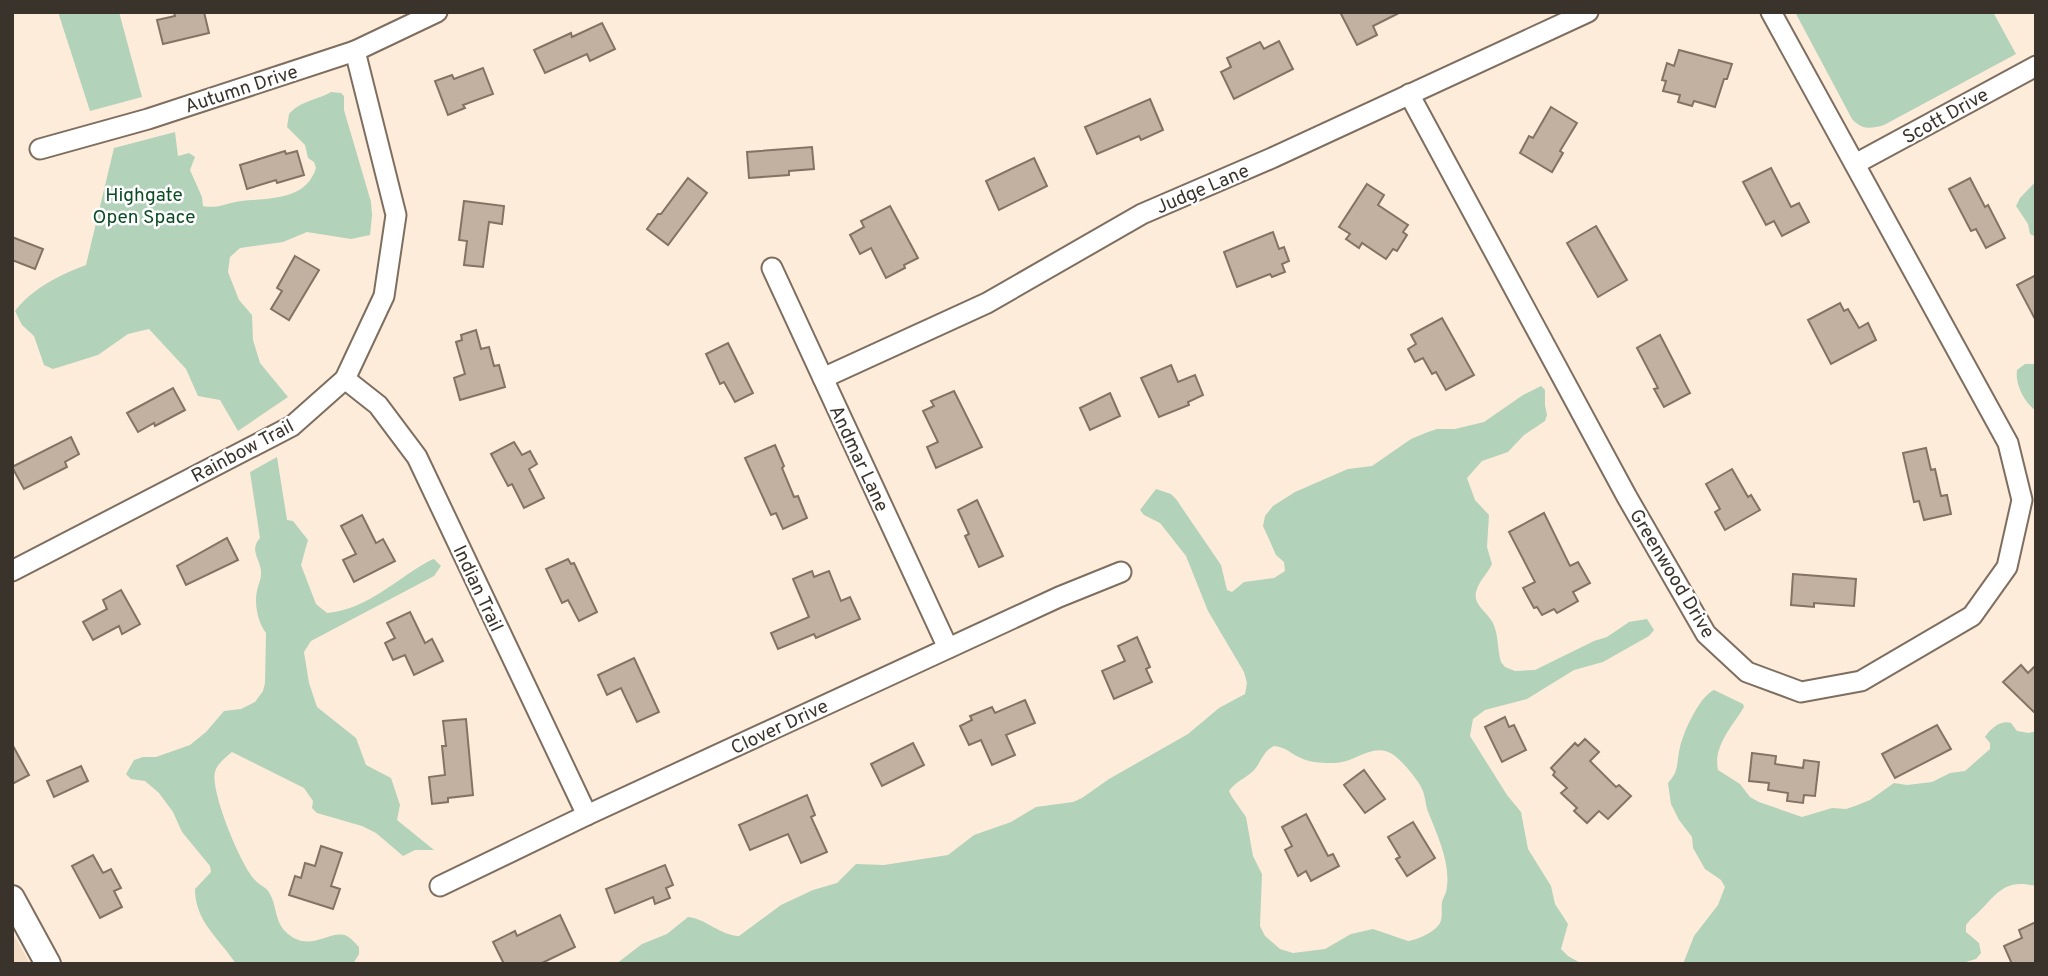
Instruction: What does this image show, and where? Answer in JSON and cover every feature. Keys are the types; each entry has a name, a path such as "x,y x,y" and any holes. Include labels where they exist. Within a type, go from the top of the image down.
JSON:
{"street":[{"name":"Autumn Drive","path":"40,149 148,119 355,51 437,12"},
{"name":"Judge Lane","path":"824,377 988,303 1142,214 1272,158 1588,12"},
{"name":"Greenwood Drive","path":"1409,94 1627,497 1706,634 1747,672 1801,692 1861,681 1972,616 2007,567 2022,500 2008,443 1771,12"},
{"name":"Rainbow Trail","path":"12,571 292,426 345,379 384,296 397,215 355,51"},
{"name":"Scott Drive","path":"1855,164 2036,66"},
{"name":"Andmar Lane","path":"772,268 948,648"},
{"name":"Indian Trail","path":"345,379 378,405 417,457 587,815"},
{"name":"Clover Drive","path":"440,886 948,648 1121,572"},
{"path":"12,898 48,964"}],"shaded area":[{"path":"12,932 30,964 12,964"}],"green space":[{"path":"58,12 119,12 142,97 90,111"},
{"path":"1795,12 1993,12 2016,54 1884,125 1867,128 1852,119"},
{"name":"Highgate Open Space","path":"331,92 344,96 344,110 371,202 370,235 351,239 307,232 283,242 240,248 230,257 228,272 239,300 252,315 253,340 260,363 288,397 238,431 220,400 198,396 186,369 149,329 128,334 98,355 53,369 44,365 34,336 22,325 15,311 47,283 86,265 114,148 175,132 178,156 189,153 195,157 190,170 202,197 203,206 285,196 304,187 316,168 314,162 308,158 305,145 287,127 289,114 303,103"},
{"path":"2036,181 2036,237 2030,234 2028,224 2016,206"},
{"path":"2025,364 2036,364 2036,411 2024,398 2017,381 2017,370"},
{"path":"1541,386 1545,390 1545,421 1524,435 1508,452 1482,461 1467,478 1475,500 1489,515 1487,547 1492,564 1478,586 1476,599 1495,628 1501,662 1515,671 1535,670 1607,637 1629,622 1647,619 1654,630 1649,636 1603,662 1574,670 1527,699 1485,710 1473,719 1470,736 1507,795 1521,812 1528,849 1551,886 1555,904 1568,924 1561,949 1582,964 616,964 642,944 667,934 688,917 739,936 781,905 813,890 837,883 856,864 884,865 948,855 974,835 1011,822 1036,807 1073,802 1188,734 1219,708 1245,694 1247,683 1244,672 1208,611 1186,556 1160,523 1140,510 1156,489 1171,494 1176,499 1221,565 1227,590 1232,592 1244,582 1274,578 1285,571 1284,562 1276,555 1263,526 1265,516 1273,506 1295,492 1348,469 1372,466 1411,439 1428,432 1484,422","holes":["1279,747 1307,760 1322,763 1343,762 1380,750 1398,759 1410,771 1423,792 1446,862 1446,892 1438,926 1421,937 1408,941 1373,929 1351,934 1325,949 1293,953 1280,949 1265,936 1260,926 1262,874 1253,856 1246,817 1229,791 1252,772 1270,749"]},
{"path":"277,457 287,520 293,521 308,540 301,565 316,604 327,613 342,611 369,600 431,560 434,559 441,566 434,576 311,641 304,652 309,683 317,707 356,738 366,765 391,778 400,805 397,820 434,850 415,850 403,856 376,833 362,826 317,813 312,808 313,801 304,788 232,752 215,772 217,795 235,845 249,872 269,892 283,929 296,939 304,941 341,934 347,936 359,947 359,954 353,964 236,964 204,921 196,901 195,889 211,872 210,866 182,832 173,812 159,793 145,781 131,779 126,774 134,760 156,757 190,745 206,732 224,711 241,709 255,702 263,691 266,633 256,607 261,574 255,547 260,538 250,472"},
{"path":"1714,690 1743,704 1744,707 1721,745 1718,770 1740,784 1750,797 1802,817 1832,808 1846,809 1855,806 1870,800 1894,783 1907,785 1932,782 1950,773 1965,771 1990,749 1990,743 1985,737 2000,724 2011,723 2017,731 2036,731 2036,886 2024,884 2006,887 1971,919 1966,925 1966,932 1979,943 1981,953 1976,959 1959,964 1683,964 1694,936 1718,905 1725,887 1721,880 1705,869 1693,848 1692,837 1671,804 1668,783 1676,770 1680,747 1689,724 1703,700"}],"building":[{"path":"174,12 204,12 209,33 163,44 157,20 175,16"},
{"path":"1340,12 1401,12 1373,26 1377,35 1357,45"},
{"path":"602,23 615,49 590,61 587,54 545,73 534,50 571,33 572,37"},
{"path":"1279,41 1293,69 1234,99 1221,72 1231,67 1227,58 1260,42 1264,49"},
{"path":"1679,50 1732,64 1715,107 1694,101 1692,106 1678,102 1680,95 1663,91 1666,81 1662,80 1667,63 1674,66"},
{"path":"483,68 493,94 463,105 465,108 448,115 435,81 452,75 454,79"},
{"path":"1150,99 1163,130 1141,140 1139,136 1097,154 1085,127"},
{"path":"1551,107 1577,123 1560,151 1563,153 1552,172 1520,153 1529,136 1533,138"},
{"path":"812,147 814,169 789,171 789,175 749,178 747,152"},
{"path":"285,151 286,154 297,151 304,175 247,189 240,165"},
{"path":"1034,158 1047,186 999,210 986,181"},
{"path":"1771,168 1791,207 1799,203 1809,222 1782,236 1774,221 1766,225 1743,182"},
{"path":"688,178 707,193 668,245 647,229"},
{"path":"1970,178 2005,238 1986,248 1976,229 1971,231 1949,189"},
{"path":"1367,184 1384,195 1378,205 1408,225 1403,232 1407,235 1397,251 1393,249 1386,259 1362,243 1359,248 1346,239 1350,234 1339,227"},
{"path":"464,201 504,206 502,224 489,222 483,267 464,265 467,241 459,240"},
{"path":"890,206 918,258 886,278 871,248 860,254 850,235 864,227 861,221"},
{"path":"1596,226 1627,280 1598,297 1567,243"},
{"path":"1273,232 1279,249 1284,247 1289,261 1282,264 1285,272 1272,277 1270,274 1237,287 1224,252"},
{"path":"12,237 43,249 35,269 12,260"},
{"path":"295,256 319,270 289,320 271,309 282,291 277,288"},
{"path":"2036,275 2036,321 2017,285"},
{"path":"1840,303 1844,311 1848,309 1859,328 1868,323 1876,340 1831,364 1808,320"},
{"path":"1442,318 1474,375 1446,390 1436,372 1432,374 1423,358 1415,362 1408,349 1416,344 1411,335"},
{"path":"476,330 481,349 489,347 494,366 499,365 505,387 460,400 454,378 465,374 456,342 462,340 461,335"},
{"path":"1660,335 1690,393 1664,407 1654,389 1658,388 1637,348"},
{"path":"728,343 753,393 735,402 724,382 720,384 706,354"},
{"path":"1171,365 1178,382 1195,375 1203,395 1188,402 1189,405 1159,417 1141,378"},
{"path":"173,388 185,410 138,432 127,413"},
{"path":"954,391 982,447 936,468 927,447 938,442 923,411 934,406 931,401"},
{"path":"1110,393 1120,416 1090,430 1080,408"},
{"path":"71,437 79,454 65,462 67,467 24,489 12,467"},
{"path":"514,442 522,455 530,451 537,464 529,469 544,498 524,508 512,484 508,486 491,454"},
{"path":"775,445 794,497 798,496 807,518 783,529 776,513 771,515 745,458"},
{"path":"1926,448 1931,470 1935,469 1941,496 1947,495 1951,514 1924,520 1919,501 1914,502 1903,453"},
{"path":"1732,469 1748,497 1751,495 1760,510 1725,530 1715,512 1720,509 1706,484"},
{"path":"977,500 1003,556 979,567 965,536 969,534 958,510"},
{"path":"1544,513 1570,566 1578,562 1590,583 1573,592 1578,601 1557,613 1554,609 1542,615 1537,607 1534,608 1523,588 1535,582 1509,532"},
{"path":"362,515 376,543 383,539 395,561 354,582 343,560 356,554 341,526"},
{"path":"227,538 238,560 186,585 177,566"},
{"path":"568,559 571,564 574,563 597,612 579,621 568,600 562,603 546,569"},
{"path":"812,571 814,577 829,571 841,601 850,597 860,619 816,638 814,634 778,649 771,633 809,617 793,579"},
{"path":"1793,574 1856,579 1854,606 1814,603 1814,607 1791,605"},
{"path":"121,590 140,624 122,634 119,626 93,640 83,622 107,609 103,600"},
{"path":"410,612 425,643 432,639 443,661 414,675 405,655 393,660 385,643 395,638 387,623"},
{"path":"1137,637 1150,667 1146,669 1152,682 1114,699 1102,671 1125,661 1118,646"},
{"path":"634,658 659,712 637,722 621,688 607,695 598,675"},
{"path":"2021,665 2028,673 2036,665 2036,714 2003,682"},
{"path":"1025,700 1035,723 1006,735 1015,755 992,765 981,740 969,745 960,726 972,720 970,716 992,707 995,713"},
{"path":"1505,717 1509,727 1514,725 1526,750 1502,762 1485,727"},
{"path":"466,719 473,795 448,798 448,802 432,804 429,777 445,775 443,721"},
{"path":"1937,725 1951,749 1895,778 1882,754"},
{"path":"1585,739 1599,752 1590,761 1616,787 1619,785 1631,796 1608,819 1599,811 1587,823 1574,811 1577,808 1561,793 1567,788 1553,775 1555,772 1551,768 1575,743 1578,746"},
{"path":"913,743 924,765 882,786 871,764"},
{"path":"12,744 29,775 12,784"},
{"path":"1752,753 1776,756 1775,764 1803,768 1804,760 1819,762 1815,796 1804,795 1803,803 1787,801 1788,793 1768,790 1769,783 1749,781"},
{"path":"81,766 88,781 54,797 47,781"},
{"path":"1364,770 1385,799 1365,813 1344,785"},
{"path":"807,795 815,815 811,817 827,852 801,863 788,834 750,850 739,825"},
{"path":"1306,814 1328,856 1333,854 1339,866 1311,881 1306,871 1298,876 1285,850 1292,846 1282,827"},
{"path":"1413,822 1435,858 1407,876 1396,859 1400,857 1388,837"},
{"path":"321,846 342,853 331,886 340,889 333,909 289,895 295,876 301,878 305,863 315,866"},
{"path":"93,855 103,873 111,869 121,888 114,891 122,907 100,918 72,866"},
{"path":"665,865 673,885 666,888 670,898 655,904 653,897 615,913 606,889"},
{"path":"560,915 575,947 540,964 504,964 493,942 515,931 517,936"},
{"path":"2036,922 2036,964 2012,964 2004,946 2022,938 2019,930"}]}
